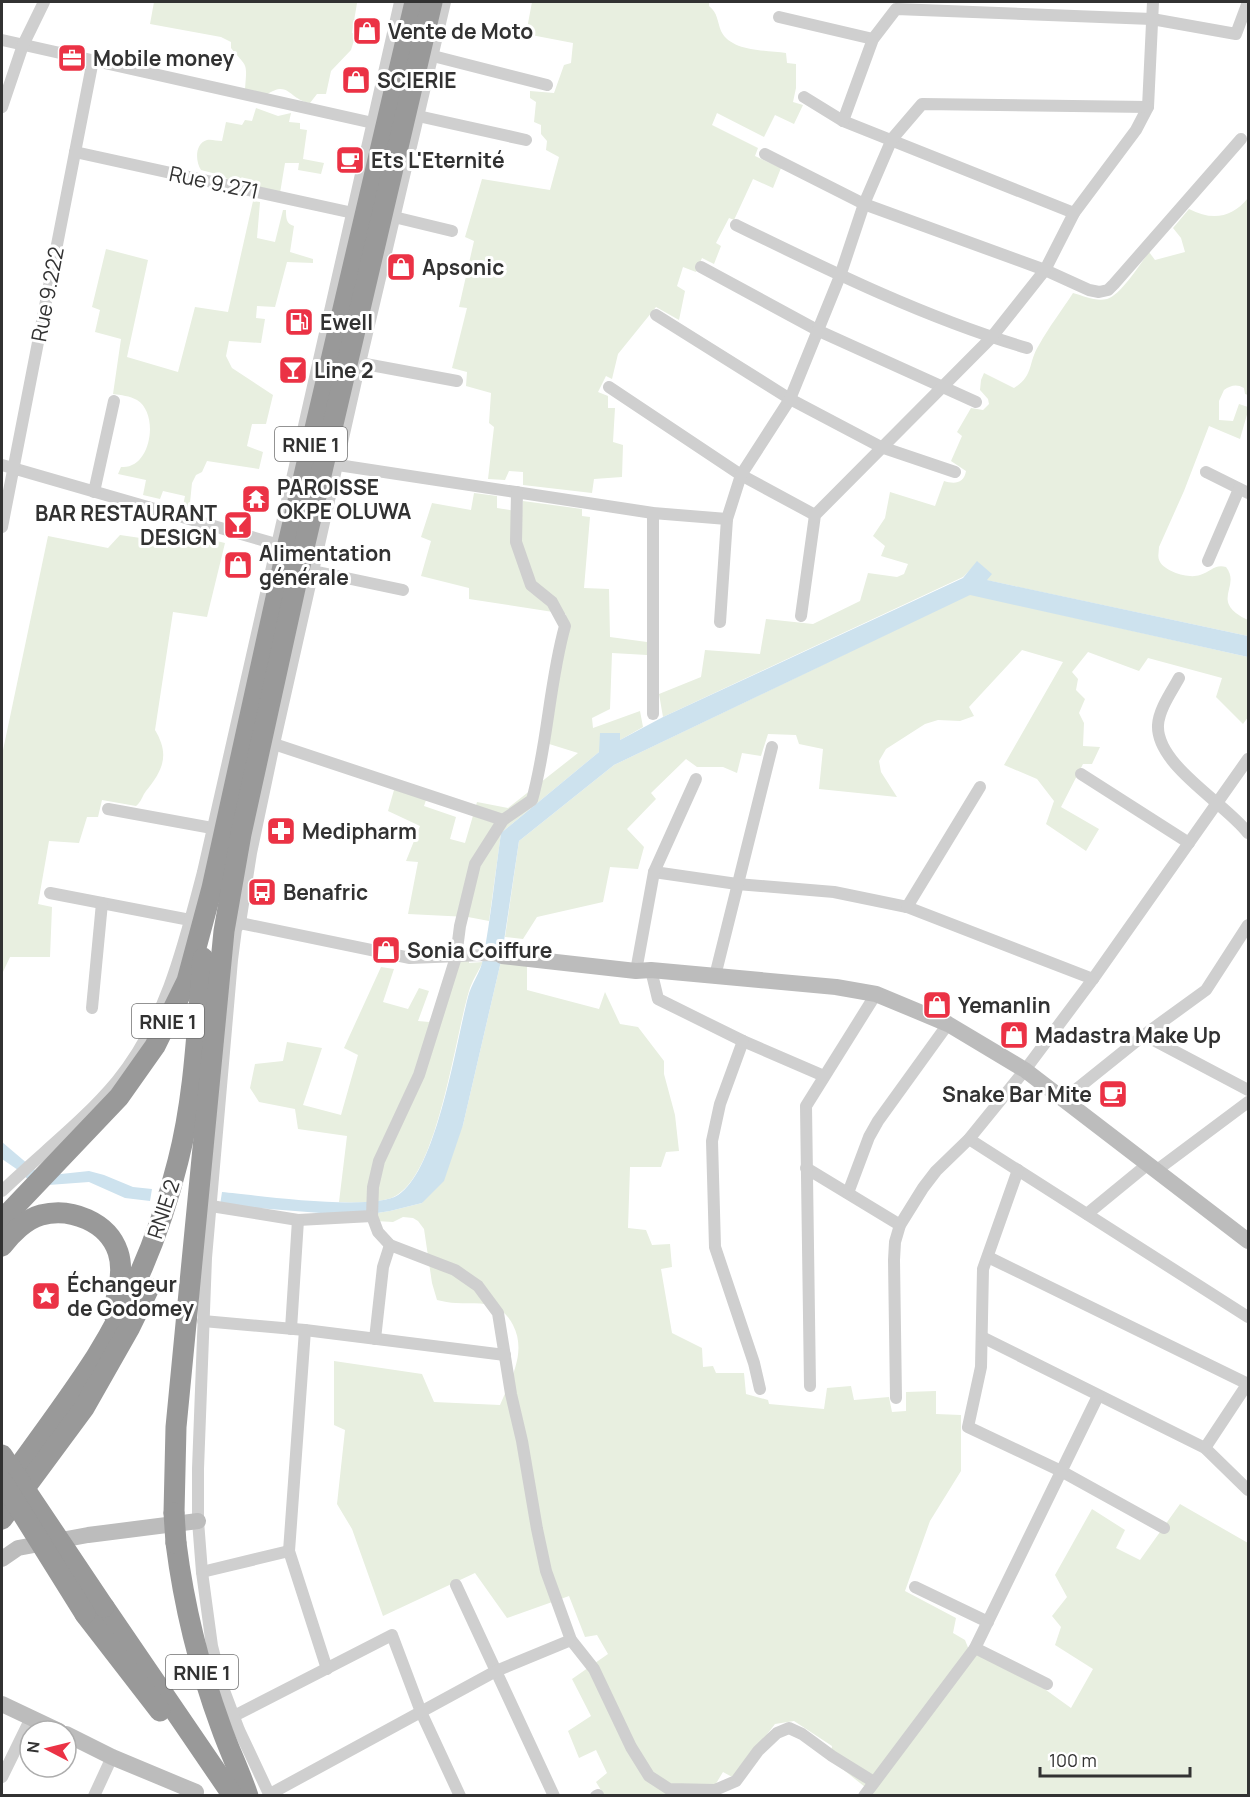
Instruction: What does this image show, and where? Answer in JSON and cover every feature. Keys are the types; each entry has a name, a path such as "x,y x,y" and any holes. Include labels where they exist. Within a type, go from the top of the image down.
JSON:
{"highway":[{"name":"RNIE 1","path":"2,1220 120,1097 155,1046 187,981 212,888 287,548 415,2"},
{"name":"RNIE 1","path":"248,1796 199,1661 184,1601 174,1513 176,1427 204,1116 224,931 241,834 303,552 432,2"},
{"path":"207,851 212,888"},
{"name":"RNIE 2","path":"2,1490 96,1357 137,1281 162,1218 179,1160 192,1081 212,888"},
{"name":"RNIE 2","path":"2,1519 84,1408 130,1327 151,1284 167,1242 184,1192 204,1116"},
{"path":"2,1246 30,1220 42,1215 72,1214 93,1222 111,1237 118,1250 121,1266 113,1308 96,1357"},
{"path":"2,1455 95,1610 233,1796"},
{"name":"RNIE 1","path":"2,1481 95,1610 220,1796"}],"street":[{"path":"2,107 23,45 44,2"},
{"path":"2,1191 28,1164 90,1111 118,1080 164,1003 180,960 207,851 400,2"},
{"path":"445,2 313,571 251,853 240,923 236,929 203,1321 198,1469 201,1572 212,1646 222,1685 270,1795 496,1671 571,1640"},
{"path":"801,616 815,515 990,338 1045,270 1074,213 1136,130 1148,107 1153,2"},
{"path":"843,121 873,39 896,9 906,6 1152,20 1236,34 1248,2"},
{"path":"779,17 873,39"},
{"path":"2,40 373,123"},
{"path":"433,56 547,85"},
{"name":"Rue 9.222","path":"2,527 7,467 93,60"},
{"path":"804,97 843,121 1074,213"},
{"path":"720,622 727,519 741,475 790,399 840,276 864,204 892,140 922,104 1148,107"},
{"path":"418,116 526,140"},
{"path":"765,154 864,204 1099,292 1107,290 1241,139"},
{"name":"Rue 9.271","path":"75,152 353,213"},
{"path":"394,217 452,231"},
{"path":"736,225 840,276 990,338 1027,348"},
{"path":"701,267 819,331 976,402"},
{"path":"656,315 790,399 881,447 955,472"},
{"path":"360,363 457,381"},
{"path":"609,387 741,475 815,515"},
{"path":"94,492 114,401"},
{"path":"338,465 653,513 727,519"},
{"path":"7,467 276,544"},
{"path":"1206,472 1244,491 1208,561"},
{"path":"517,492 516,542 527,574 531,585 552,602 565,626 556,660 540,771 532,800 503,820 475,864 460,926 456,957 419,1075 379,1161 373,1187 372,1216 378,1232 390,1245 455,1270 478,1286 498,1313 511,1394 546,1570 571,1640 594,1669 631,1747 649,1776 669,1789 715,1790 736,1781 758,1751 777,1733 789,1728 802,1734 874,1782"},
{"path":"653,513 653,714"},
{"path":"313,571 403,590"},
{"path":"1179,678 1160,716 1159,732 1173,763 1240,822 1248,833"},
{"path":"274,744 503,820"},
{"path":"715,976 772,747"},
{"path":"896,1398 894,1260 895,1242 900,1225 936,1172 969,1139 1025,1070 1093,979 1248,759"},
{"path":"1081,774 1189,843"},
{"path":"696,779 654,872 644,971 658,999 743,1041 824,1076"},
{"path":"907,907 980,787"},
{"path":"108,809 212,828"},
{"path":"654,872 737,884 834,892 907,907 1093,979"},
{"path":"50,894 190,920"},
{"path":"92,1008 102,903"},
{"path":"240,923 410,958 502,956 644,971 836,987 876,994 948,1024 1025,1070 1247,1237"},
{"path":"1063,1100 1144,1035 1206,990 1248,925"},
{"path":"810,1386 807,1106 876,994"},
{"path":"848,1193 869,1137 878,1121 948,1024"},
{"path":"1144,1035 1248,1090"},
{"path":"743,1041 720,1104 712,1141 714,1238 719,1264 754,1363 760,1389"},
{"path":"1087,1214 1248,1102"},
{"path":"969,1139 1248,1317"},
{"path":"806,1168 900,1225"},
{"path":"1018,1170 983,1269 981,1367 968,1427 1061,1471 1164,1528"},
{"path":"211,1206 298,1220 372,1216"},
{"path":"291,1329 298,1220"},
{"path":"375,1339 383,1267 390,1245"},
{"path":"988,1257 1248,1383 1205,1448"},
{"path":"203,1321 305,1330 505,1355"},
{"path":"305,1330 289,1551 327,1670"},
{"path":"982,1337 1205,1448 1248,1490"},
{"path":"864,1796 975,1648 1098,1396"},
{"path":"2,1559 18,1548 88,1535 198,1521"},
{"path":"201,1572 289,1551"},
{"path":"456,1585 554,1796"},
{"path":"915,1587 988,1622"},
{"path":"234,1716 392,1635 421,1713 460,1796"},
{"path":"975,1648 1047,1684"},
{"path":"2,1704 31,1718 2,1777"},
{"path":"78,1740 195,1794"},
{"path":"94,1796 112,1757"}],"green space":[{"path":"154,2 354,2 357,3 352,33 356,34 351,50 331,71 326,94 317,94 310,103 284,89 266,95 245,90 245,66 231,48 231,42 221,37 150,24"},
{"path":"532,2 709,2 709,6 716,14 721,31 733,43 750,49 786,53 787,63 796,64 796,88 793,102 803,105 794,124 775,115 764,137 717,113 712,125 758,148 755,156 781,168 773,188 753,179 734,220 729,218 716,243 721,246 714,264 702,258 696,272 683,267 677,286 685,291 679,320 656,307 618,354 612,379 606,376 598,392 608,396 608,408 615,408 613,442 623,445 622,477 594,479 592,493 523,485 523,472 509,471 505,480 488,479 494,427 489,423 491,393 466,386 467,372 452,368 467,308 459,307 474,241 465,237 482,179 550,190 559,157 546,150 547,141 541,134 541,125 534,122 536,102 530,98 530,91 554,93 564,65 571,63 573,43 526,34"},
{"path":"256,108 278,116 291,113 289,122 300,123 300,129 307,130 303,159 324,163 321,174 298,170 299,163 285,163 280,193 230,182 224,176 201,170 197,157 200,145 207,140 222,141 226,122 242,125 245,120 252,121"},
{"path":"1248,198 1248,395 1245,394 1244,388 1239,386 1232,386 1224,390 1219,401 1219,420 1233,421 1239,404 1248,407 1248,411 1240,439 1209,426 1159,547 1158,556 1167,569 1184,575 1195,576 1204,574 1215,567 1226,567 1231,581 1228,594 1230,607 1248,620 1248,636 986,580 978,562 963,577 663,717 659,694 701,677 705,650 760,654 766,619 813,624 860,601 868,573 897,577 904,574 908,564 881,556 885,546 873,536 885,518 890,492 935,506 944,481 955,483 961,481 966,471 951,461 962,436 957,432 971,408 983,410 989,404 988,399 980,390 984,373 1014,388 1025,379 1039,345 1073,293 1099,300 1107,299 1118,292 1149,252 1155,260 1185,252 1181,238 1173,228 1189,209 1206,215 1221,216 1235,210"},
{"path":"253,201 260,202 257,238 275,242 283,210 286,210 288,222 294,226 290,252 313,259 313,263 287,262 275,307 257,306 256,318 265,319 261,343 229,341 226,356 232,368 273,395 266,424 252,424 247,446 263,452 259,469 207,461 202,472 196,475 192,483 189,513 182,511 185,496 163,491 160,499 143,495 146,480 118,474 121,467 131,466 139,460 149,440 150,428 144,407 137,400 113,394 121,339 95,332 100,310 92,307 106,249 148,260 127,357 178,372 195,307 228,312"},
{"path":"474,493 497,496 497,508 522,512 523,501 582,509 582,516 590,517 584,588 609,589 610,637 647,642 647,655 612,653 610,709 592,718 593,728 640,711 643,727 599,752 501,833 489,921 468,917 408,914 418,862 406,861 420,826 388,811 396,783 429,791 424,806 456,817 450,839 465,843 477,802 508,808 578,753 546,743 566,614 469,599 469,588 421,576 431,541 421,537 432,503 471,510"},
{"path":"176,531 225,543 207,617 173,612 155,730 162,747 160,769 136,806 102,800 98,817 87,817 79,843 49,841 38,904 52,907 50,957 10,957 2,974 2,755 48,536 108,548 120,535 168,542"},
{"path":"970,594 1248,657 1248,717 1243,724 1216,697 1222,678 1148,658 1139,671 1088,652 1072,672 1078,679 1076,690 1085,699 1079,713 1084,723 1083,746 1100,747 1092,764 1083,764 1061,807 1099,829 1086,851 1046,824 1054,801 1037,779 1004,765 1063,662 1022,650 969,707 974,716 960,721 938,720 925,724 886,749 879,761 881,772 897,797 819,789 823,749 799,744 796,735 768,734 761,756 742,753 737,773 723,767 697,767 686,759 651,793 656,799 627,829 644,847 638,869 610,867 603,902 537,917 523,939 505,937 519,841 614,765"},
{"path":"464,947 470,949 469,963 483,962 469,991 443,1102 424,1160 411,1181 392,1198 369,1202 339,1202 347,1136 298,1129 295,1109 259,1102 250,1088 255,1064 283,1061 287,1042 322,1048 303,1105 341,1115 358,1055 344,1048 381,967 394,969 383,1002 408,1009 419,988 429,991 418,1021 429,1022 442,997 449,997"},
{"path":"527,959 527,990 599,1009 605,992 620,1024 638,1027 664,1061 664,1074 675,1115 679,1151 666,1152 661,1167 630,1167 628,1228 646,1230 652,1245 670,1244 672,1267 661,1269 672,1333 702,1348 703,1367 713,1366 716,1373 744,1373 746,1394 768,1400 769,1404 824,1409 827,1388 851,1386 854,1400 889,1397 892,1412 906,1411 906,1392 936,1391 936,1414 961,1415 961,1471 930,1521 905,1591 956,1618 953,1633 965,1640 969,1650 1046,1690 1071,1708 1093,1669 1055,1645 1061,1627 1052,1616 1067,1597 1055,1575 1092,1509 1125,1530 1116,1548 1140,1560 1180,1504 1248,1543 1248,1795 875,1795 830,1759 832,1746 794,1721 775,1724 734,1778 723,1772 709,1795 604,1795 596,1782 607,1773 596,1750 579,1758 568,1731 591,1716 572,1679 608,1654 597,1635 585,1637 569,1596 507,1618 475,1573 383,1616 352,1529 337,1504 345,1430 334,1425 334,1361 422,1374 434,1402 500,1405 516,1365 518,1345 517,1335 511,1322 496,1307 437,1300 432,1283 424,1229 418,1221 403,1217 393,1222 358,1220 358,1216 422,1203 463,1125 501,961"}],"water":[{"path":"977,561 992,574 987,580 1248,636 1248,657 970,595 614,765 519,841 501,961 463,1125 444,1181 422,1203 358,1216 220,1205 222,1192 313,1201 384,1200 398,1195 412,1181 424,1160 434,1133 451,1073 468,997 482,964 501,833 599,752 600,733 620,733 620,740 663,717 963,578"},
{"path":"2,1142 42,1176 89,1171 133,1187 152,1189 150,1201 125,1198 89,1182 35,1186 2,1159"}],"place":[{"name":"Vente de Moto","path":"367,31"},
{"name":"Mobile money","path":"72,58"},
{"name":"SCIERIE","path":"356,80"},
{"name":"Ets L'Eternité","path":"350,160"},
{"name":"Apsonic","path":"401,267"},
{"name":"Ewell","path":"299,322"},
{"name":"Line 2","path":"293,370"},
{"name":"PAROISSE OKPE OLUWA","path":"256,499"},
{"name":"BAR RESTAURANT DESIGN","path":"238,525"},
{"name":"Alimentation générale","path":"238,565"},
{"name":"Medipharm","path":"281,831"},
{"name":"Benafric","path":"262,892"},
{"name":"Sonia Coiffure","path":"386,950"},
{"name":"Yemanlin","path":"937,1005"},
{"name":"Madastra Make Up","path":"1014,1035"},
{"name":"Snake Bar Mite","path":"1113,1094"},
{"name":"Échangeur de Godomey","path":"46,1296"}]}
